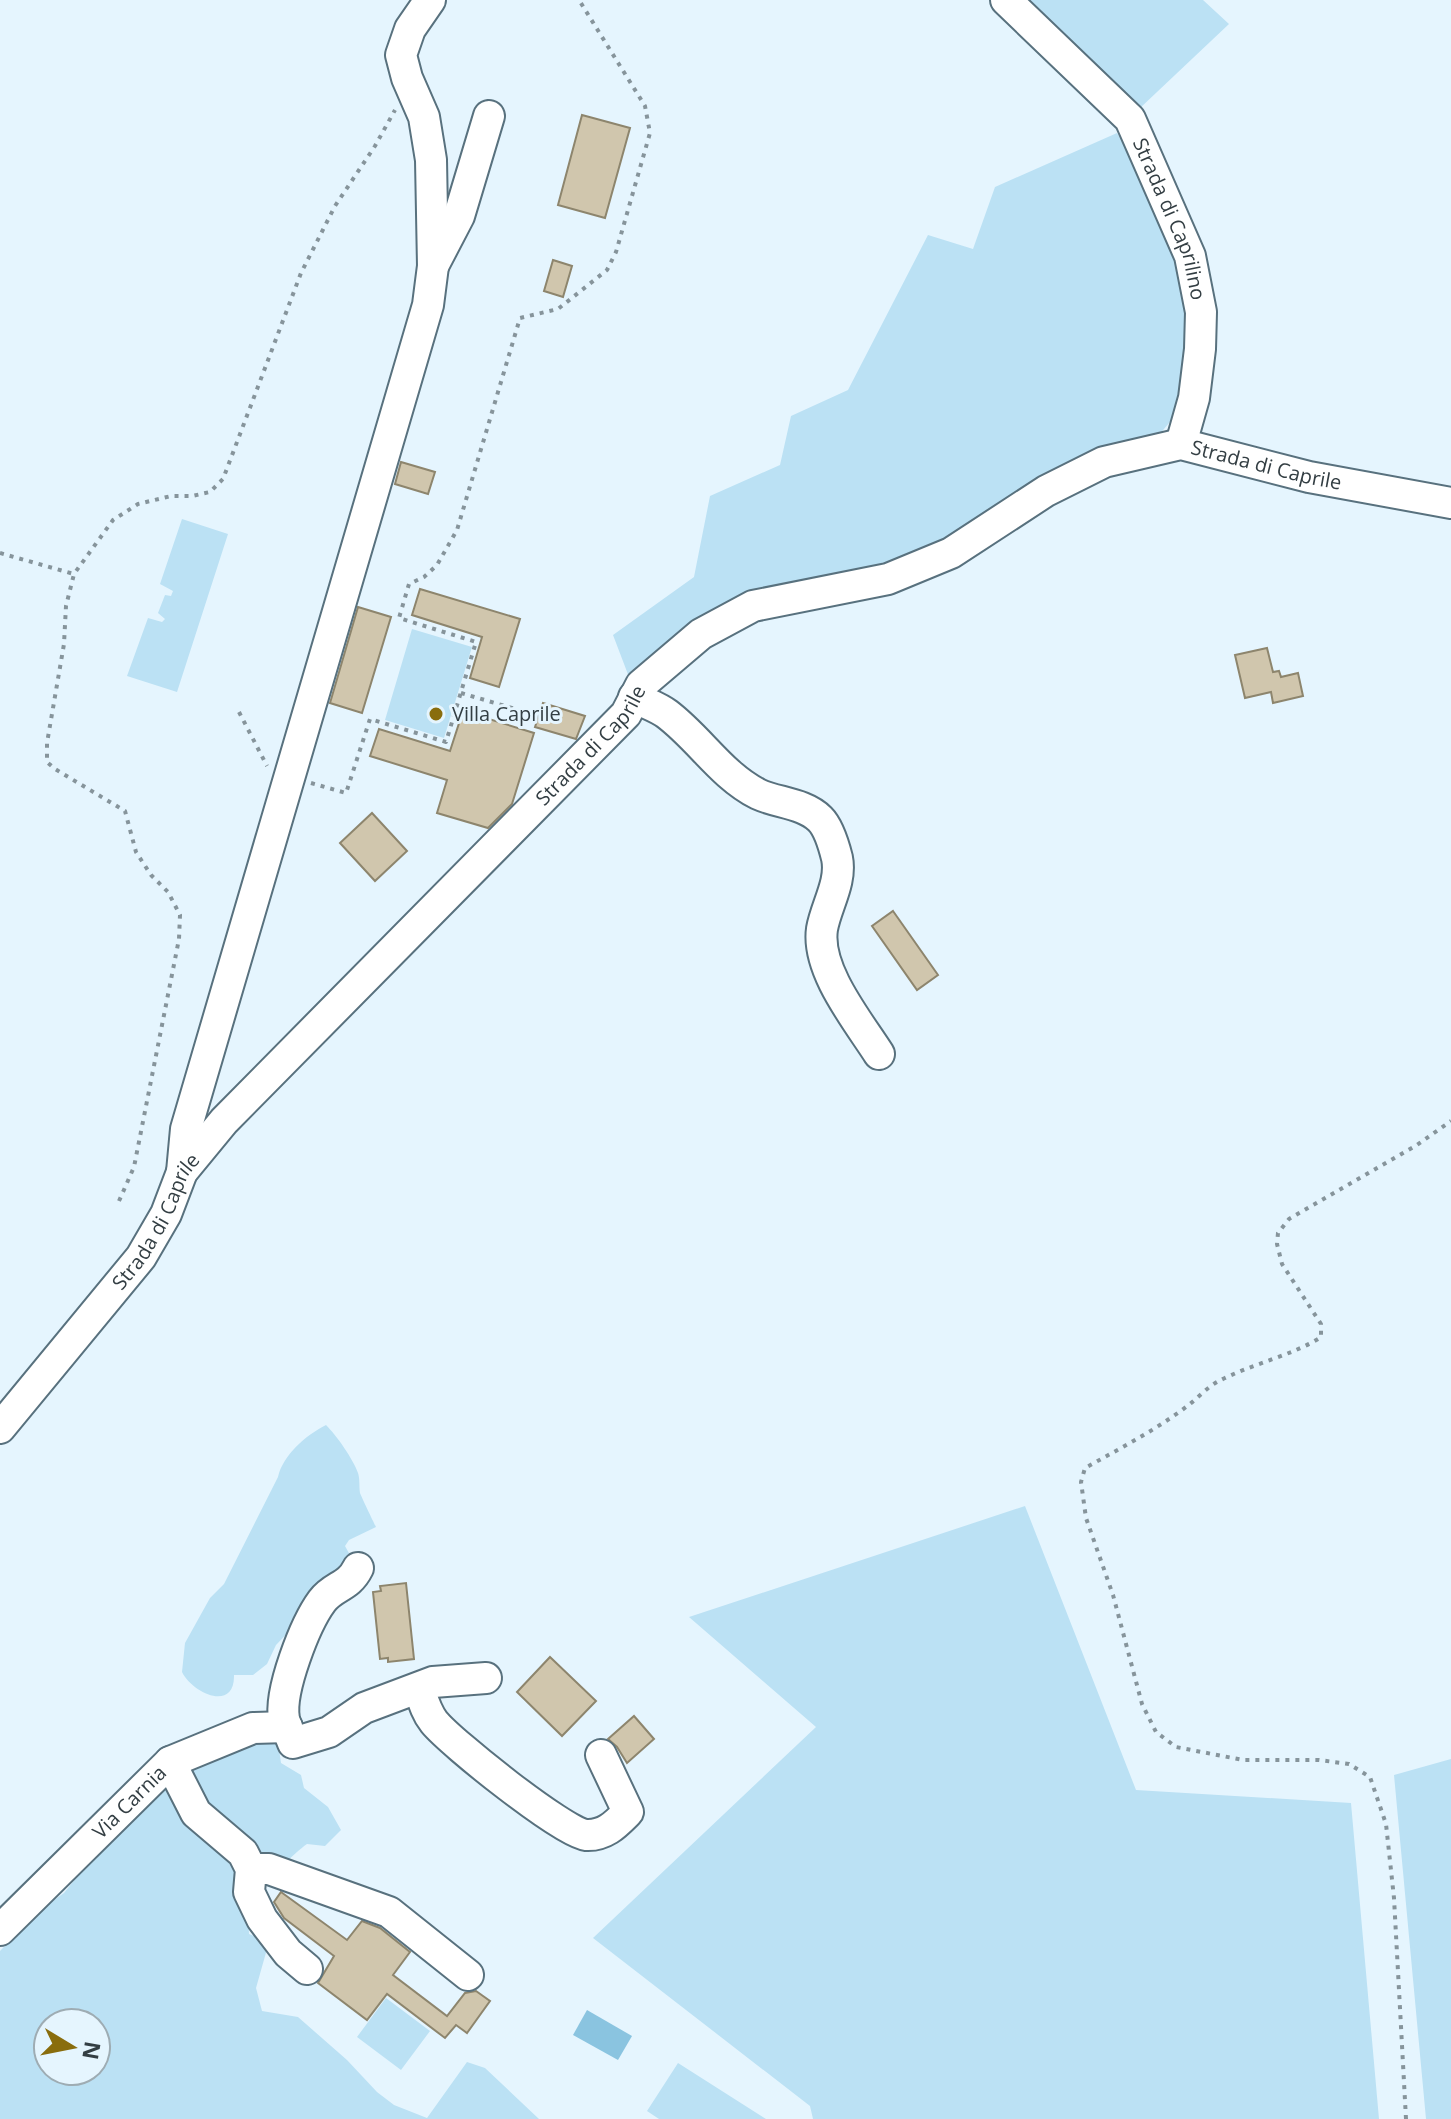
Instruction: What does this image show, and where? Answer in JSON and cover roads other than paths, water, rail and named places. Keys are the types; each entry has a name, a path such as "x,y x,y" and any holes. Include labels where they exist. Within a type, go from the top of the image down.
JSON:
{"street":[{"path":"182,1172 186,1129 428,305 433,266 431,160 424,117 401,55 410,29 430,0"},
{"name":"Strada di Caprilino","path":"1006,0 1130,119 1190,256 1201,312 1200,349 1194,398 1181,444"},
{"path":"433,266 459,216 489,116"},
{"name":"Strada di Caprile","path":"0,1428 141,1257 166,1214 182,1172 235,1109 626,714 641,685 701,634 753,606 888,579 951,553 1046,491 1104,462 1181,444 1309,477 1451,503"},
{"path":"634,697 666,713 738,783 820,819 838,862 822,930 826,964 841,996 879,1054"},
{"path":"358,1568 352,1580 329,1593 320,1603 301,1641 293,1663 284,1717 293,1743 329,1732 364,1708 433,1682 486,1678"},
{"path":"419,1688 434,1722 525,1799 571,1831 584,1835 611,1829 628,1812 601,1755"},
{"name":"Via Carnia","path":"0,1930 170,1762 253,1728 287,1727"},
{"path":"170,1762 196,1813 243,1853 251,1869 249,1892 262,1919 288,1953 307,1969"},
{"path":"251,1869 269,1869 389,1912 468,1975"}],"place":[{"name":"Villa Caprile","path":"436,714"}]}
